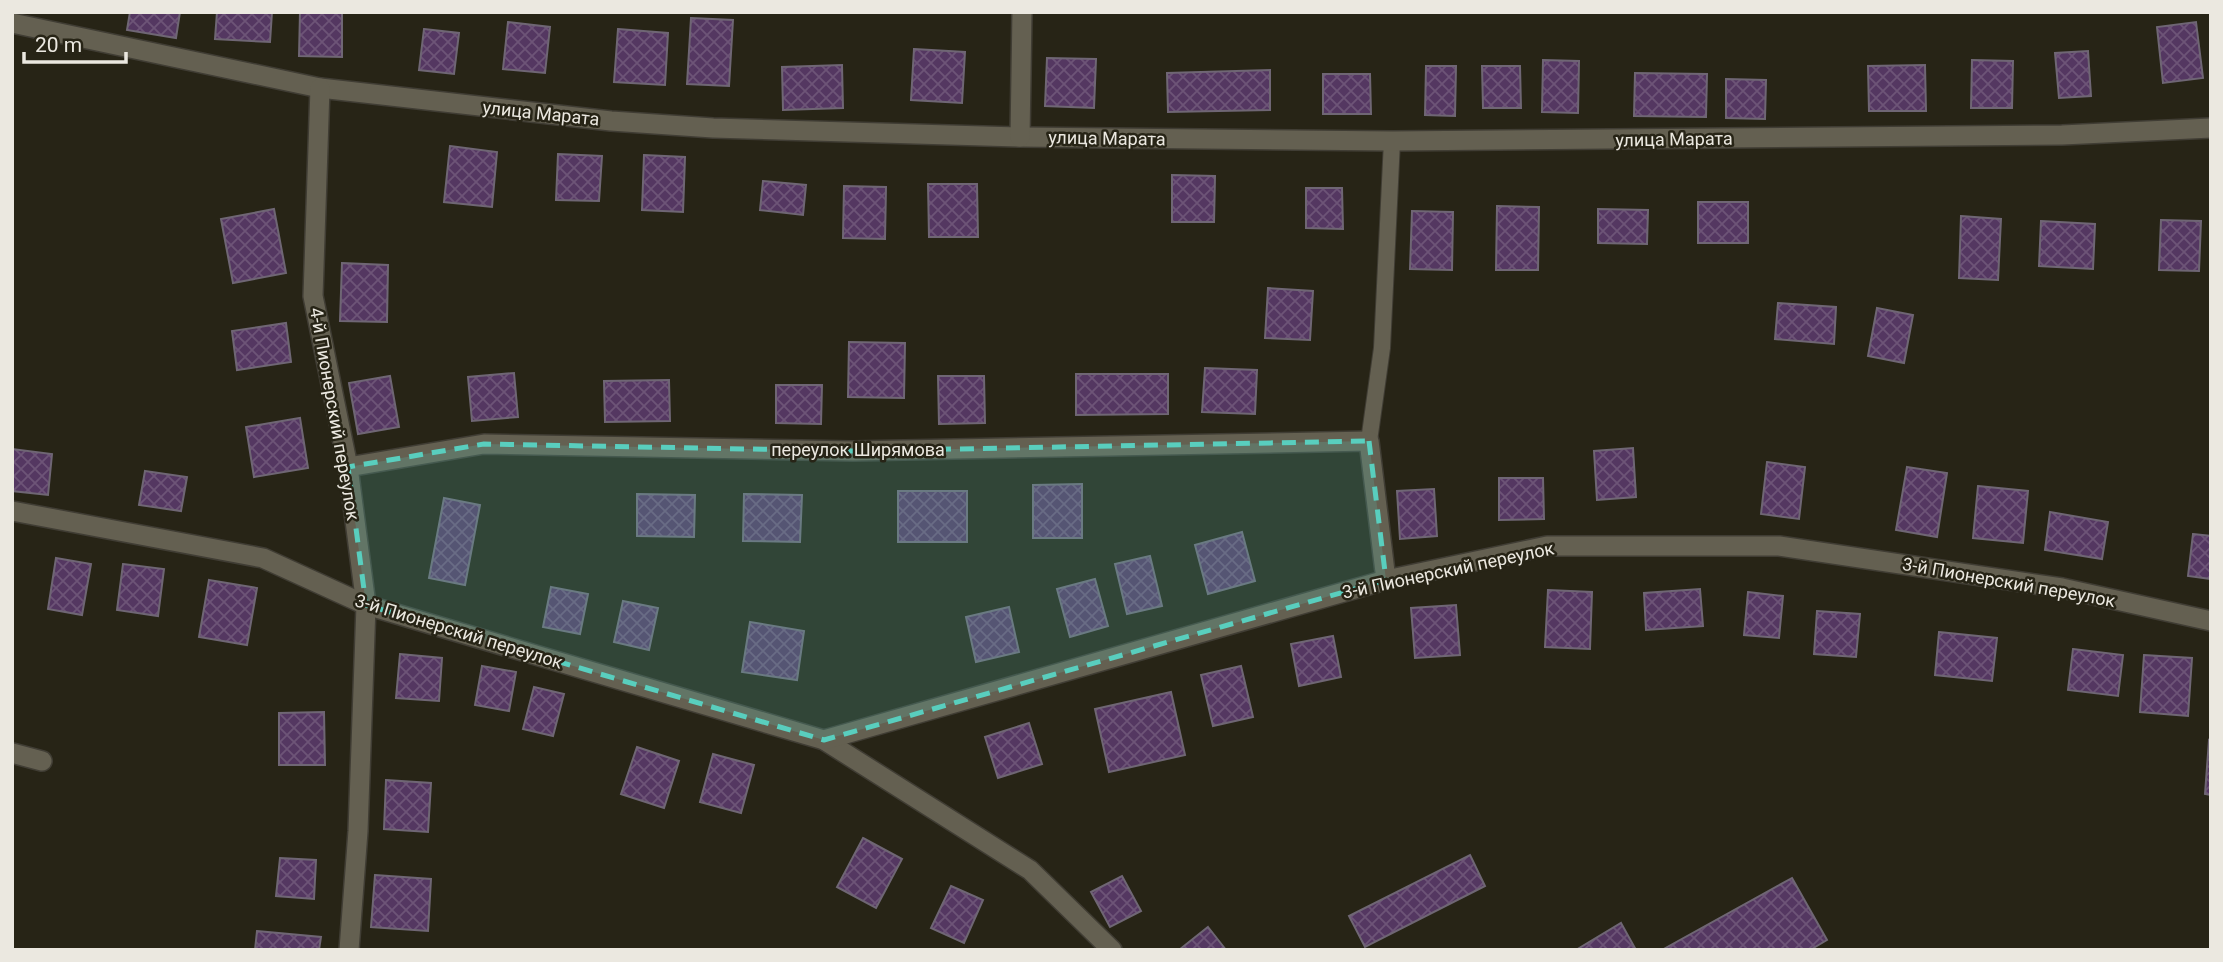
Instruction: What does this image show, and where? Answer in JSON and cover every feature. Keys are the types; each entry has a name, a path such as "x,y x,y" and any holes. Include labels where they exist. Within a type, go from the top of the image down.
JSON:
{"street":[{"path":"1020,137 1022,12"},
{"name":"улица Марата","path":"12,23 320,88 611,121 713,128 1020,137 1392,141 2062,135 2211,128"},
{"name":"4-й Пионерский переулок","path":"320,88 313,296 348,467 366,605 358,831 349,950"},
{"path":"1369,441 1386,580"},
{"name":"переулок Ширямова","path":"348,467 484,444 853,451 1369,441"},
{"name":"3-й Пионерский переулок","path":"12,511 263,558 366,605 824,740 1030,870 1112,950"},
{"name":"3-й Пионерский переулок","path":"824,740 1386,580 1547,545 1779,546 2062,588 2211,621"},
{"path":"12,753 42,761"}],"lane":[{"path":"1369,441 1382,348 1392,141"}],"highlighted area":[{"path":"1369,441 1386,580 824,740 366,605 348,467 484,444 853,451"}],"building":[{"path":"130,12 180,12 176,38 127,30"},
{"path":"217,12 272,12 270,42 215,39"},
{"path":"300,12 342,13 342,57 299,56"},
{"path":"691,18 733,20 729,86 687,84"},
{"path":"508,22 550,27 545,73 503,69"},
{"path":"2196,22 2203,78 2163,83 2157,27"},
{"path":"424,29 459,33 454,74 419,70"},
{"path":"618,29 668,33 665,85 614,82"},
{"path":"914,49 965,52 962,103 911,100"},
{"path":"2088,51 2091,96 2059,98 2055,53"},
{"path":"1047,58 1096,59 1094,108 1045,106"},
{"path":"1543,60 1579,61 1578,113 1542,112"},
{"path":"1972,60 2013,61 2012,108 1971,108"},
{"path":"842,65 843,108 783,110 782,67"},
{"path":"1925,65 1926,111 1869,111 1868,66"},
{"path":"1426,66 1456,66 1455,116 1425,115"},
{"path":"1482,66 1520,66 1521,108 1483,108"},
{"path":"1270,70 1270,110 1168,112 1167,73"},
{"path":"1635,73 1707,74 1706,117 1634,116"},
{"path":"1323,74 1370,74 1371,114 1323,114"},
{"path":"1726,79 1766,80 1765,119 1726,118"},
{"path":"450,146 497,152 492,207 444,202"},
{"path":"558,154 602,156 599,201 556,200"},
{"path":"644,155 685,157 683,212 642,210"},
{"path":"1172,175 1215,176 1214,222 1172,222"},
{"path":"763,181 806,185 803,215 760,210"},
{"path":"928,184 977,184 978,237 929,237"},
{"path":"844,186 886,187 885,239 843,238"},
{"path":"1306,188 1342,188 1343,229 1306,228"},
{"path":"1698,202 1748,202 1748,243 1698,243"},
{"path":"1497,206 1539,207 1538,270 1496,270"},
{"path":"274,209 286,273 233,283 221,219"},
{"path":"1598,209 1648,210 1647,244 1598,243"},
{"path":"1412,211 1453,212 1452,270 1410,269"},
{"path":"1961,216 2001,219 1998,280 1959,278"},
{"path":"2161,220 2201,221 2199,271 2159,270"},
{"path":"2041,221 2095,224 2093,269 2039,266"},
{"path":"342,263 388,265 387,322 340,321"},
{"path":"1268,288 1313,291 1310,340 1265,338"},
{"path":"1778,303 1836,307 1834,344 1775,339"},
{"path":"1877,308 1913,315 1904,363 1868,356"},
{"path":"286,323 291,362 237,370 232,331"},
{"path":"849,342 905,343 904,398 848,397"},
{"path":"1205,368 1257,370 1255,414 1202,412"},
{"path":"514,373 518,417 472,421 468,377"},
{"path":"1076,374 1168,374 1168,414 1076,415"},
{"path":"390,376 399,427 358,434 349,383"},
{"path":"938,376 984,376 985,423 939,424"},
{"path":"669,380 670,421 605,422 604,381"},
{"path":"776,385 822,385 821,424 776,423"},
{"path":"300,418 308,468 254,477 246,427"},
{"path":"1633,448 1636,497 1597,500 1594,451"},
{"path":"12,449 52,454 48,495 12,491"},
{"path":"1767,462 1805,467 1799,519 1761,514"},
{"path":"1907,467 1947,473 1937,537 1896,530"},
{"path":"145,471 187,477 181,511 139,505"},
{"path":"1499,478 1543,478 1544,519 1499,520"},
{"path":"1082,484 1082,538 1033,538 1033,485"},
{"path":"1978,486 2028,491 2023,543 1973,538"},
{"path":"1434,489 1437,536 1400,539 1397,491"},
{"path":"898,491 967,491 967,542 898,542"},
{"path":"637,494 695,495 694,537 637,536"},
{"path":"744,494 802,495 800,542 743,541"},
{"path":"444,498 480,505 465,585 429,578"},
{"path":"2050,512 2108,522 2102,559 2045,550"},
{"path":"1242,532 1255,581 1208,594 1195,545"},
{"path":"2193,534 2211,536 2211,579 2188,576"},
{"path":"1150,556 1162,606 1127,614 1115,564"},
{"path":"56,558 91,564 82,615 48,609"},
{"path":"123,564 164,569 158,616 117,610"},
{"path":"1095,579 1108,626 1070,637 1057,589"},
{"path":"209,580 257,588 247,645 199,637"},
{"path":"551,587 588,594 580,634 543,627"},
{"path":"1700,589 1703,626 1646,630 1644,593"},
{"path":"1548,590 1592,592 1590,649 1545,647"},
{"path":"1748,592 1783,596 1779,638 1744,635"},
{"path":"623,601 658,608 649,650 614,642"},
{"path":"1456,605 1460,655 1415,658 1411,608"},
{"path":"1009,607 1019,652 976,662 966,617"},
{"path":"1817,611 1860,614 1856,657 1814,654"},
{"path":"750,622 804,631 797,680 742,672"},
{"path":"1939,632 1997,638 1992,681 1935,675"},
{"path":"1333,636 1341,677 1299,686 1291,644"},
{"path":"2073,649 2123,655 2118,696 2068,690"},
{"path":"400,654 442,658 439,701 396,698"},
{"path":"2144,655 2192,658 2188,716 2140,712"},
{"path":"482,666 516,672 509,711 475,705"},
{"path":"1241,666 1253,717 1213,726 1201,675"},
{"path":"534,687 564,694 553,736 523,729"},
{"path":"1171,692 1185,755 1109,772 1095,709"},
{"path":"324,712 325,765 279,765 279,713"},
{"path":"1029,723 1042,764 998,778 985,737"},
{"path":"2209,740 2211,741 2211,795 2205,794"},
{"path":"637,747 679,761 664,808 621,794"},
{"path":"713,754 754,765 741,813 700,802"},
{"path":"386,780 431,783 428,832 384,829"},
{"path":"863,838 902,859 876,908 837,887"},
{"path":"1470,855 1485,886 1365,947 1349,916"},
{"path":"280,858 316,860 314,899 276,896"},
{"path":"375,875 431,879 428,931 371,927"},
{"path":"1122,876 1141,911 1110,927 1091,892"},
{"path":"1792,878 1827,940 1810,950 1662,950"},
{"path":"951,886 983,900 964,943 931,928"},
{"path":"1621,923 1636,950 1576,950"},
{"path":"1208,927 1226,950 1179,950"},
{"path":"257,931 321,937 319,950 255,950"}]}
